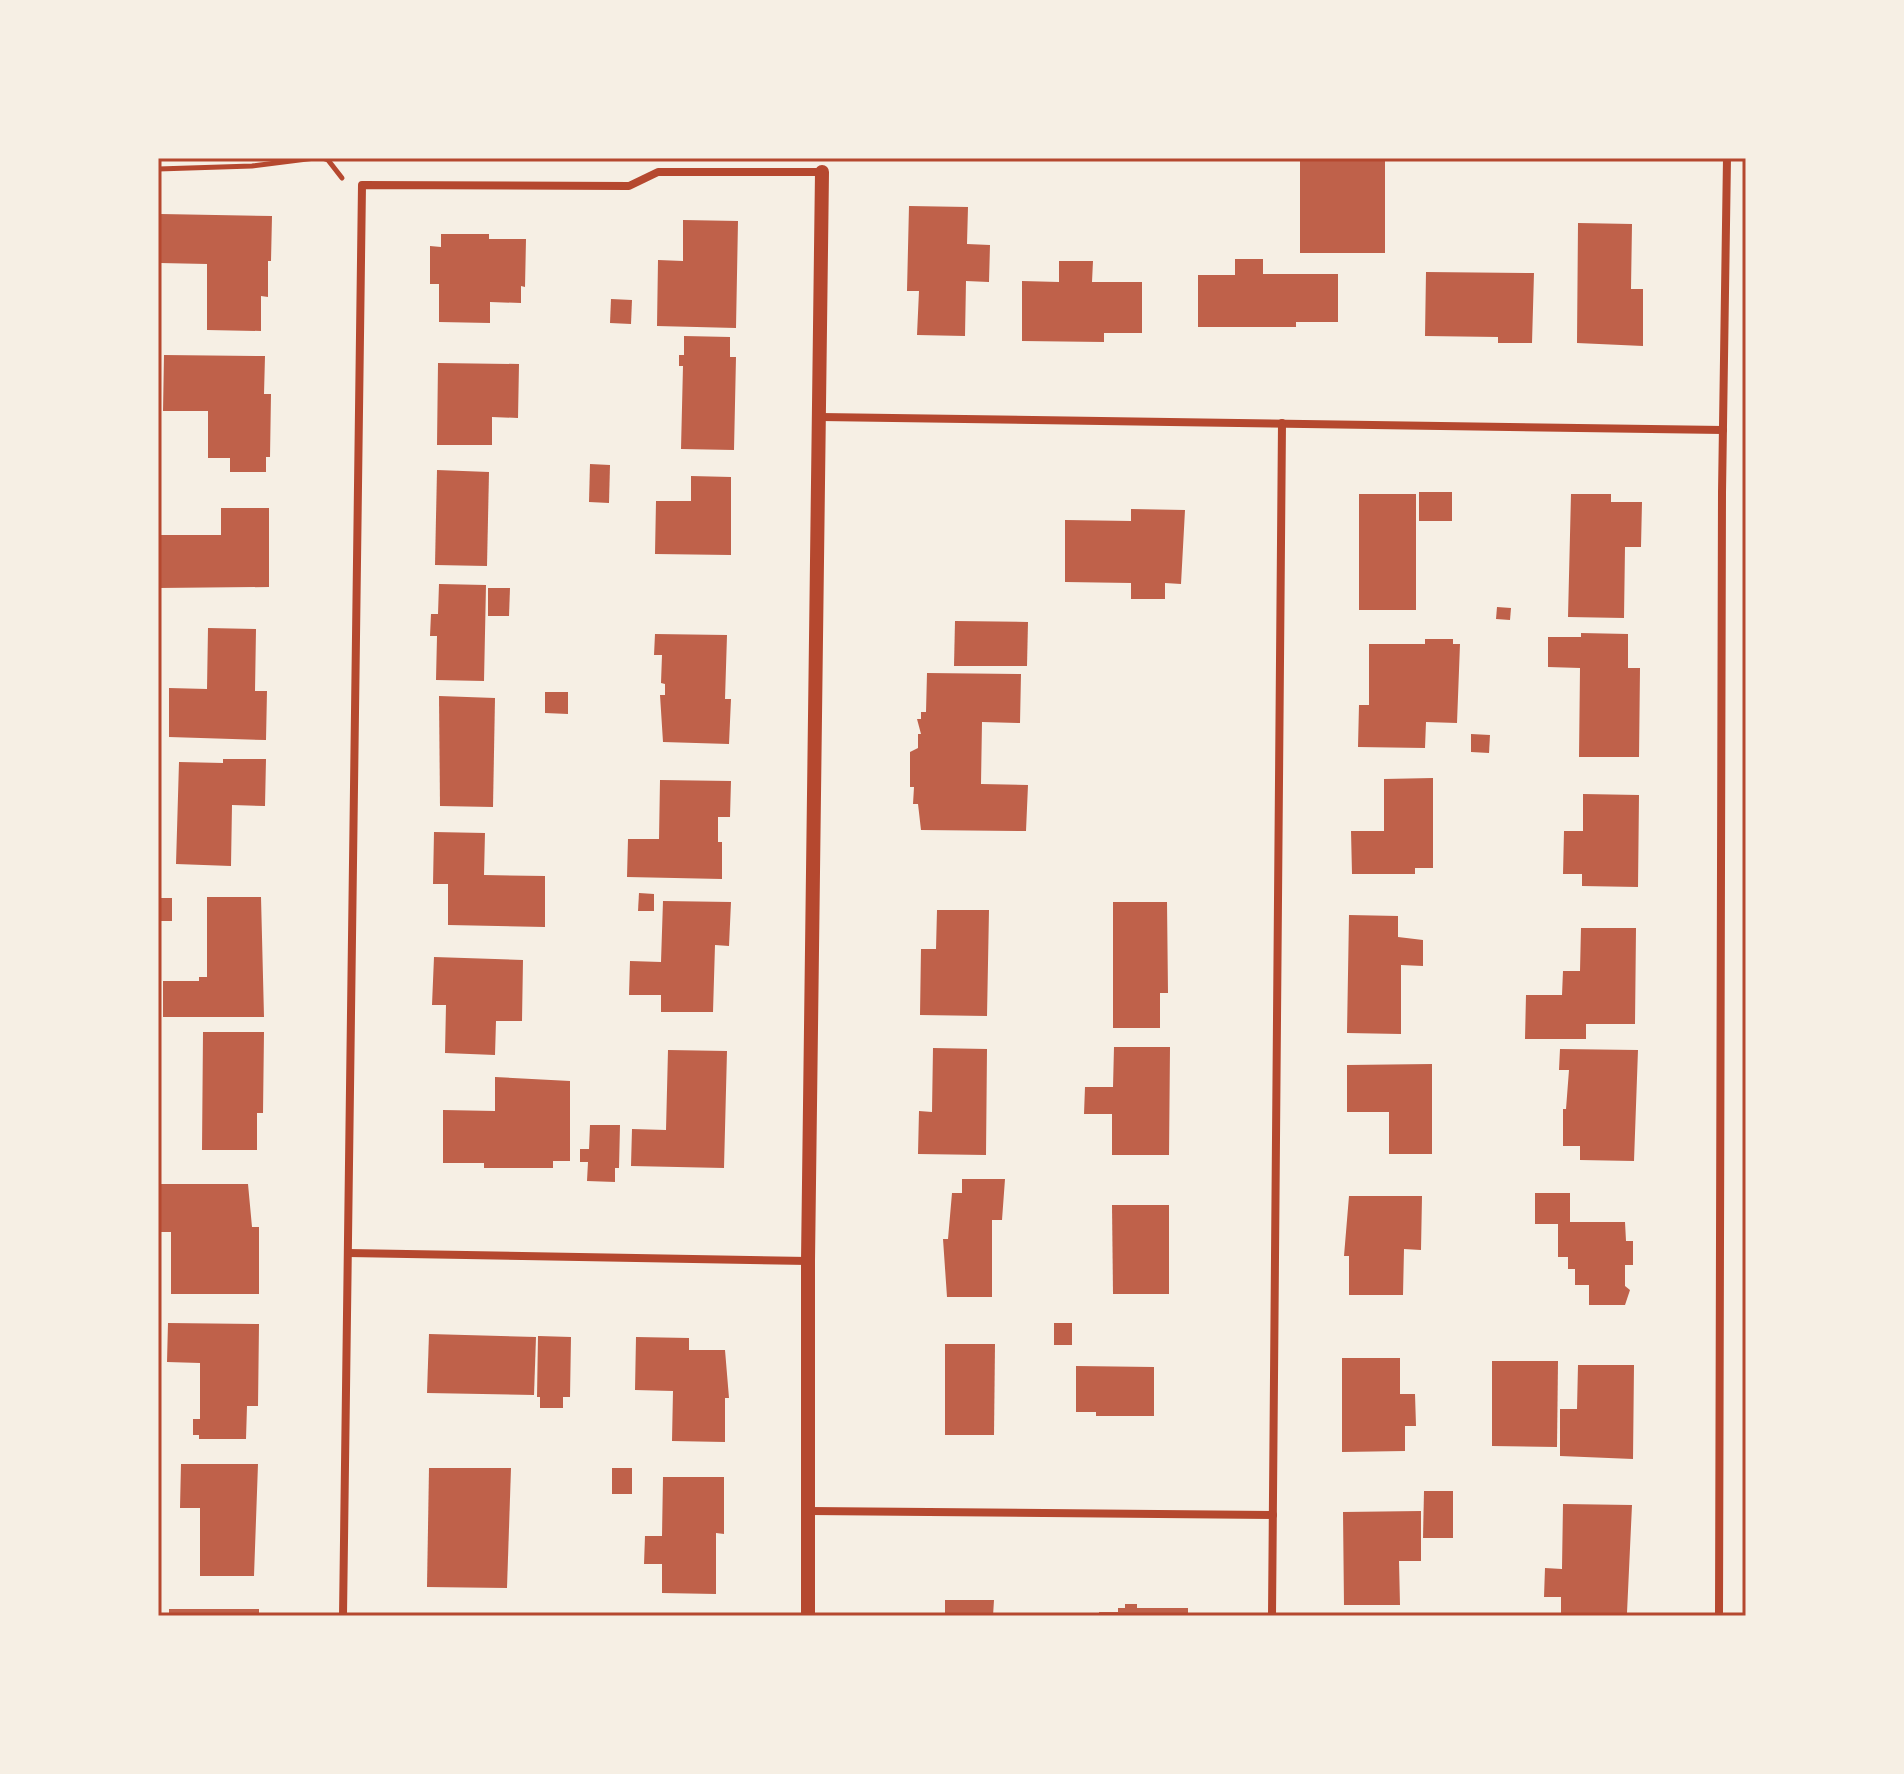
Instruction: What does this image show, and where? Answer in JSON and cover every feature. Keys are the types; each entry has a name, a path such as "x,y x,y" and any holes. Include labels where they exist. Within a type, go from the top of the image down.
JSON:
{"street":[{"path":"1719,1616 1723,430 1727,158"},
{"path":"343,1616 362,185 629,186 658,172 822,172 808,1261 808,1616"},
{"path":"821,417 1723,430"},
{"path":"1272,1616 1282,423"},
{"path":"348,1253 808,1261"},
{"path":"809,1511 1273,1515"}],"path":[{"path":"158,169 252,166 315,158"}],"building":[{"path":"1300,160 1385,160 1385,253 1300,253"},
{"path":"909,206 968,207 967,244 990,245 989,282 966,281 965,336 917,335 919,291 907,291"},
{"path":"161,214 272,216 268,297 261,296 261,331 207,330 207,264 160,263"},
{"path":"683,220 738,221 736,328 657,326 658,260 683,261"},
{"path":"1578,223 1632,224 1631,289 1643,289 1643,346 1577,343"},
{"path":"441,234 489,234 489,239 526,239 525,287 521,286 521,303 490,302 490,323 439,322 439,284 430,284 430,246 441,247"},
{"path":"1235,259 1263,259 1263,274 1338,274 1338,322 1296,322 1296,327 1198,327 1198,275 1235,275"},
{"path":"1059,261 1093,261 1092,282 1142,282 1142,333 1104,333 1104,342 1022,341 1022,281 1059,282"},
{"path":"1426,272 1534,273 1532,343 1498,343 1498,337 1425,336"},
{"path":"611,299 632,300 631,324 610,323"},
{"path":"684,336 730,337 730,357 736,357 734,450 681,449 683,366 679,366 679,355 684,355"},
{"path":"164,355 265,356 264,394 271,394 270,457 266,457 266,472 230,472 230,458 208,458 208,411 163,411"},
{"path":"438,363 519,364 518,418 492,417 492,445 437,445"},
{"path":"590,464 610,465 609,503 589,502"},
{"path":"437,470 489,472 487,566 435,565"},
{"path":"691,476 731,477 731,555 655,554 656,501 691,501"},
{"path":"1419,492 1452,492 1452,521 1419,521"},
{"path":"1359,494 1416,494 1416,610 1359,610"},
{"path":"1571,494 1611,494 1611,502 1642,502 1641,547 1625,547 1624,618 1568,617"},
{"path":"221,508 269,508 269,587 158,588 158,535 221,535"},
{"path":"1131,509 1185,510 1181,584 1165,583 1165,599 1131,599 1131,583 1065,582 1065,520 1131,521"},
{"path":"439,584 486,585 484,681 436,680 437,636 430,636 431,614 438,614"},
{"path":"488,588 510,588 509,616 488,616"},
{"path":"1497,607 1511,608 1510,620 1496,619"},
{"path":"955,621 1028,622 1027,666 954,666"},
{"path":"208,628 256,629 255,691 267,691 266,740 169,737 169,688 207,689"},
{"path":"1581,633 1628,634 1628,668 1640,668 1639,757 1579,757 1580,668 1548,667 1548,637 1581,637"},
{"path":"655,634 727,635 725,699 731,699 729,744 663,742 660,695 665,695 665,684 661,683 662,655 654,655"},
{"path":"1425,639 1453,639 1453,644 1460,644 1457,723 1426,722 1425,748 1358,747 1359,705 1369,705 1369,644 1425,644"},
{"path":"927,673 1021,674 1020,723 982,722 981,784 1028,785 1026,831 921,830 918,804 913,804 914,787 910,787 910,752 918,748 918,734 921,734 917,719 921,719 921,712 926,712"},
{"path":"545,692 568,692 568,714 545,713"},
{"path":"439,696 495,698 493,807 440,806"},
{"path":"1471,734 1490,735 1489,753 1471,752"},
{"path":"223,759 266,759 265,806 232,805 231,866 176,864 179,762 223,763"},
{"path":"1433,778 1433,868 1415,868 1415,874 1352,874 1351,831 1384,831 1384,779"},
{"path":"660,780 731,781 730,817 718,817 722,879 627,877 628,839 659,839"},
{"path":"1583,794 1639,795 1638,887 1582,886 1582,874 1563,874 1564,831 1583,831"},
{"path":"434,832 485,833 484,875 545,876 545,927 448,925 448,884 433,884"},
{"path":"639,893 654,894 654,911 638,911"},
{"path":"207,897 261,897 264,1017 163,1017 163,981 199,981 199,977 207,977"},
{"path":"158,898 172,898 172,921 158,921"},
{"path":"663,901 731,902 729,946 715,945 713,1012 661,1012 661,995 629,995 630,961 661,962"},
{"path":"1113,902 1167,902 1168,993 1160,993 1160,1028 1113,1028"},
{"path":"937,910 989,910 987,1016 920,1015 921,949 936,949"},
{"path":"1349,915 1398,916 1398,937 1423,940 1423,966 1401,965 1401,1034 1347,1033"},
{"path":"1581,928 1636,928 1635,1024 1586,1024 1586,1039 1525,1039 1526,995 1562,995 1563,971 1580,971"},
{"path":"434,957 523,960 522,1021 496,1021 495,1055 445,1053 446,1005 432,1005"},
{"path":"203,1032 264,1032 263,1113 257,1113 257,1150 202,1150"},
{"path":"1114,1047 1170,1047 1169,1155 1112,1155 1112,1114 1084,1114 1085,1087 1113,1087"},
{"path":"933,1048 987,1049 986,1155 918,1154 919,1111 932,1112"},
{"path":"1560,1049 1638,1050 1634,1161 1580,1160 1580,1146 1563,1146 1563,1109 1566,1109 1569,1070 1559,1070"},
{"path":"668,1050 727,1051 724,1168 631,1166 632,1129 666,1130"},
{"path":"1432,1064 1432,1154 1389,1154 1389,1112 1347,1112 1347,1065"},
{"path":"495,1077 570,1081 570,1161 553,1161 553,1168 484,1168 484,1163 443,1163 443,1110 495,1111"},
{"path":"590,1125 620,1125 619,1168 615,1168 615,1182 587,1181 588,1162 580,1162 580,1149 589,1149"},
{"path":"962,1179 1005,1179 1002,1220 992,1220 992,1297 947,1297 943,1239 948,1239 952,1193 962,1193"},
{"path":"158,1184 248,1184 252,1227 259,1227 259,1294 171,1294 171,1232 158,1232"},
{"path":"1535,1193 1570,1193 1570,1222 1625,1222 1626,1241 1633,1241 1633,1265 1625,1265 1625,1286 1630,1290 1625,1305 1589,1305 1589,1285 1575,1285 1575,1269 1568,1269 1568,1257 1558,1257 1558,1224 1535,1224"},
{"path":"1349,1196 1422,1196 1421,1250 1404,1249 1403,1295 1349,1295 1349,1256 1344,1256"},
{"path":"1112,1205 1169,1205 1169,1294 1113,1294"},
{"path":"168,1323 259,1324 258,1406 247,1406 246,1439 199,1439 199,1435 193,1435 193,1419 200,1419 200,1363 167,1362"},
{"path":"1054,1323 1072,1323 1072,1345 1054,1345"},
{"path":"429,1334 536,1337 534,1395 427,1393"},
{"path":"538,1336 571,1337 570,1397 563,1397 563,1408 540,1408 540,1397 537,1397"},
{"path":"636,1337 689,1338 689,1350 725,1350 729,1398 725,1398 725,1442 672,1441 673,1391 635,1390"},
{"path":"945,1344 995,1344 994,1435 945,1435"},
{"path":"1342,1358 1400,1358 1400,1394 1415,1394 1416,1426 1405,1426 1405,1451 1342,1452"},
{"path":"1492,1361 1558,1361 1557,1447 1492,1446"},
{"path":"1578,1365 1634,1365 1633,1459 1560,1456 1560,1409 1577,1409"},
{"path":"1076,1366 1154,1367 1154,1416 1096,1416 1096,1412 1076,1412"},
{"path":"181,1464 258,1464 254,1576 200,1576 200,1508 180,1508"},
{"path":"429,1468 511,1468 507,1588 427,1587"},
{"path":"612,1468 632,1468 632,1494 612,1494"},
{"path":"663,1477 724,1477 724,1534 716,1533 716,1594 662,1593 662,1564 644,1564 645,1536 662,1536"},
{"path":"1424,1491 1453,1491 1453,1538 1423,1538"},
{"path":"1563,1504 1632,1505 1627,1613 1561,1613 1561,1597 1544,1597 1545,1568 1562,1569"},
{"path":"1421,1511 1421,1561 1399,1561 1400,1605 1344,1605 1343,1512"},
{"path":"945,1600 994,1600 993,1616 945,1616"},
{"path":"1125,1604 1137,1604 1137,1608 1188,1608 1188,1616 1099,1616 1099,1612 1118,1612 1118,1608 1125,1608"},
{"path":"169,1609 259,1609 259,1616 169,1616"}]}
